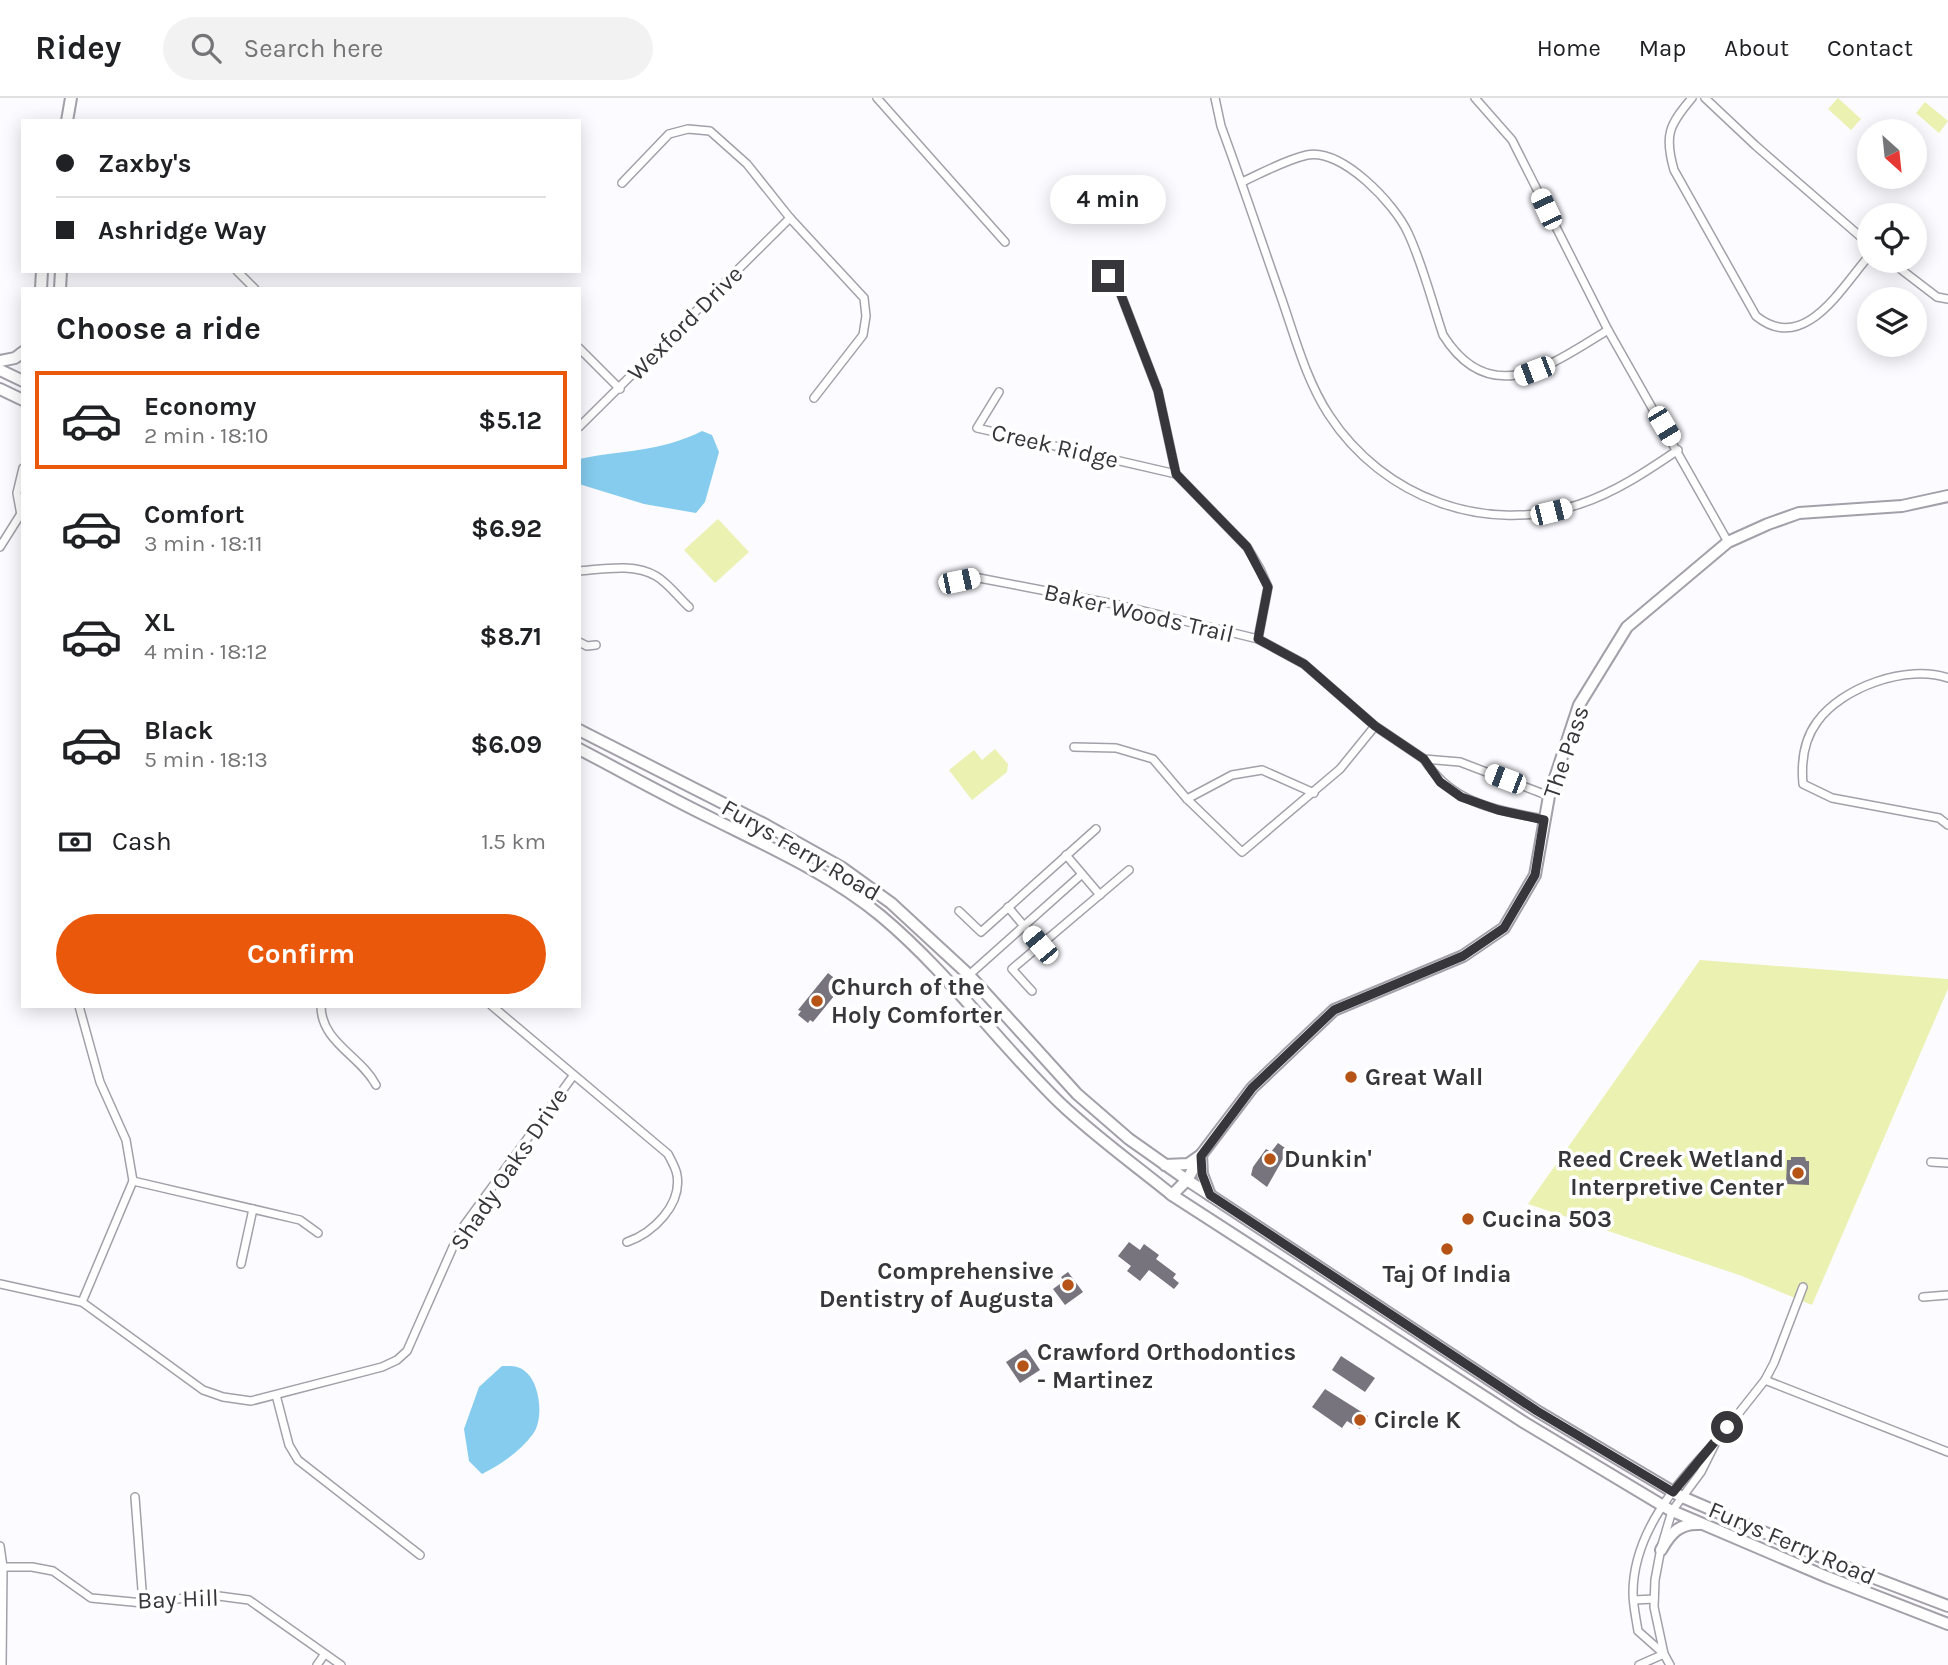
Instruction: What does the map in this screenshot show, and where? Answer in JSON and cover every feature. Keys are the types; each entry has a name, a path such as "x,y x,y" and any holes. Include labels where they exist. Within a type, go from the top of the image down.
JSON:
{"main road":[{"path":"67,119 71,98"},
{"path":"0,361 15,358 21,354"},
{"path":"0,370 21,380"},
{"path":"0,389 21,399"},
{"name":"The Pass","path":"1172,1195 1186,1180 1252,1088 1334,1010 1463,956 1504,928 1535,875 1549,796 1579,705 1627,627 1728,542 1799,513 1902,506 1948,496"},
{"name":"Furys Ferry Road","path":"581,731 766,825 841,867 891,903 969,975 1077,1094 1129,1139 1186,1180 1537,1411 1678,1495 1835,1563 1948,1606"},
{"name":"Furys Ferry Road","path":"581,749 712,819 756,838 829,880 878,914 953,984 1061,1104 1172,1195 1525,1423 1668,1509 1948,1624"},
{"path":"1165,1165 1188,1164 1201,1156 1202,1174 1210,1195"},
{"path":"1422,1355 1431,1341"},
{"path":"1661,1550 1669,1536 1678,1528 1702,1524"}],"street":[{"path":"877,98 1005,242"},
{"path":"1215,98 1221,126 1306,371 1329,415 1370,464 1416,496 1468,511 1507,515 1551,512 1580,504 1619,488 1678,450"},
{"path":"1475,98 1493,115 1517,149 1608,330 1728,542"},
{"path":"1692,98 1669,129 1668,150 1674,170 1756,316 1767,325 1793,330 1813,320 1857,270"},
{"path":"1705,98 1857,234"},
{"path":"622,183 669,134 688,130 710,131 747,164 790,218 864,298 866,316 863,334 814,397"},
{"path":"1241,182 1308,155 1332,157 1349,167 1394,209 1408,233 1443,335 1452,350 1466,363 1494,374 1520,377 1548,366 1608,330"},
{"name":"Wexford Drive","path":"581,425 790,218"},
{"path":"1099,266 1118,287 1158,391 1176,474 1247,547 1261,569 1268,587 1258,639"},
{"path":"239,273 252,287"},
{"path":"1906,273 1937,297 1948,299"},
{"path":"581,350 620,388"},
{"name":"Creek Ridge","path":"999,392 976,428 1176,474"},
{"path":"21,476 17,493 21,509"},
{"path":"0,547 21,515"},
{"path":"581,571 615,568 637,570 657,577 689,607"},
{"name":"Baker Woods Trail","path":"944,587 974,577 1119,605 1258,639 1304,664 1375,726 1424,759 1440,782 1461,797 1498,810 1544,820"},
{"path":"581,643 587,646 596,645"},
{"path":"1948,678 1903,675 1870,683 1842,697 1817,722 1804,749 1801,764 1803,784 1832,798 1939,818 1948,825"},
{"path":"1074,747 1116,748 1153,759 1187,799 1242,852 1340,769 1375,726"},
{"name":"Baker Woods Trail","path":"1424,759 1460,762 1549,796"},
{"path":"1187,799 1232,775 1262,770 1314,793"},
{"path":"959,911 981,932 1096,830"},
{"path":"1066,855 1100,895"},
{"path":"1032,991 1012,969 1129,870"},
{"path":"969,975 1081,875"},
{"path":"1008,907 1040,945"},
{"path":"80,1008 100,1082 126,1140 133,1181 82,1302"},
{"path":"321,1008 327,1033 369,1071 376,1085"},
{"path":"494,1008 668,1154 677,1176 673,1205 641,1237 627,1242"},
{"name":"Shady Oaks Drive","path":"0,1284 82,1302 203,1390 223,1397 251,1401 382,1367 397,1360 407,1351 460,1231 573,1076"},
{"path":"1931,1162 1948,1163"},
{"path":"133,1181 300,1220 318,1233"},
{"path":"241,1264 253,1209"},
{"path":"1664,1654 1638,1631 1634,1600 1636,1567 1643,1543 1678,1495 1701,1472 1716,1442 1765,1380 1803,1287"},
{"path":"1923,1297 1948,1295"},
{"path":"1765,1380 1948,1452"},
{"path":"276,1395 289,1445 298,1460 420,1555"},
{"path":"135,1497 143,1603"},
{"path":"1668,1509 1654,1599 1664,1654 1670,1665"},
{"path":"0,1546 3,1567 2,1665"},
{"name":"Bay Hill","path":"3,1567 32,1567 53,1572 91,1598 143,1603 211,1595 249,1600 341,1665"},
{"path":"1634,1600 1654,1599"},
{"path":"1639,1665 1664,1654"},
{"path":"317,1665 324,1655"}],"green space":[{"path":"1838,98 1861,119 1857,119 1857,123 1851,130 1828,109"},
{"path":"1925,102 1948,121 1939,133 1927,123 1927,119 1916,113"},
{"path":"718,519 749,552 715,583 684,550"},
{"path":"995,749 1008,764 1007,772 972,800 949,770 974,750 982,760"},
{"path":"1700,960 1948,979 1948,989 1812,1305 1742,1276 1528,1204"}],"water":[{"path":"702,431 712,435 719,452 705,502 696,513 644,504 581,485 581,459 656,447"},
{"path":"502,1366 515,1366 531,1378 538,1394 539,1420 533,1434 522,1446 503,1462 482,1474 469,1461 464,1429 479,1387"}],"building":[{"name":"Church of the Holy Comforter","path":"828,973 843,985 813,1022 810,1020 808,1023 798,1015 801,1011 798,1010"},
{"name":"Dunkin'","path":"1278,1143 1288,1150 1267,1187 1251,1175 1253,1167 1266,1149 1271,1152"},
{"name":"Reed Creek Wetland Interpretive Center","path":"1791,1157 1805,1157 1806,1161 1809,1161 1809,1185 1786,1184 1787,1160 1791,1160"},
{"path":"1129,1242 1140,1250 1144,1244 1159,1255 1156,1259 1176,1274 1173,1278 1179,1283 1174,1289 1149,1270 1140,1281 1127,1271 1131,1266 1118,1256"},
{"name":"Comprehensive Dentistry of Augusta","path":"1068,1272 1083,1292 1065,1305 1053,1289 1064,1281 1061,1277"},
{"name":"Crawford Orthodontics - Martinez","path":"1026,1349 1040,1370 1020,1383 1006,1362"},
{"name":"Circle K","path":"1341,1356 1375,1378 1365,1392 1332,1370"},
{"name":"Circle K","path":"1325,1389 1368,1416 1360,1429 1347,1421 1342,1428 1312,1407"}],"place":[{"name":"Church of the Holy Comforter","path":"817,1001"},
{"name":"Great Wall","path":"1351,1077"},
{"name":"Dunkin'","path":"1270,1159"},
{"name":"Reed Creek Wetland Interpretive Center","path":"1798,1173"},
{"name":"Cucina 503","path":"1468,1219"},
{"name":"Taj Of India","path":"1447,1249"},
{"name":"Comprehensive Dentistry of Augusta","path":"1068,1285"},
{"name":"Crawford Orthodontics - Martinez","path":"1023,1366"},
{"name":"Circle K","path":"1360,1420"}],"route":[{"path":"1108,276 1118,287 1158,391 1176,474 1247,547 1261,569 1268,587 1258,639 1304,664 1375,726 1424,759 1433,775 1461,797 1498,810 1544,820 1535,875 1504,928 1463,956 1334,1010 1252,1088 1201,1156 1202,1174 1210,1195 1537,1411 1673,1492 1690,1468 1727,1427"}]}
